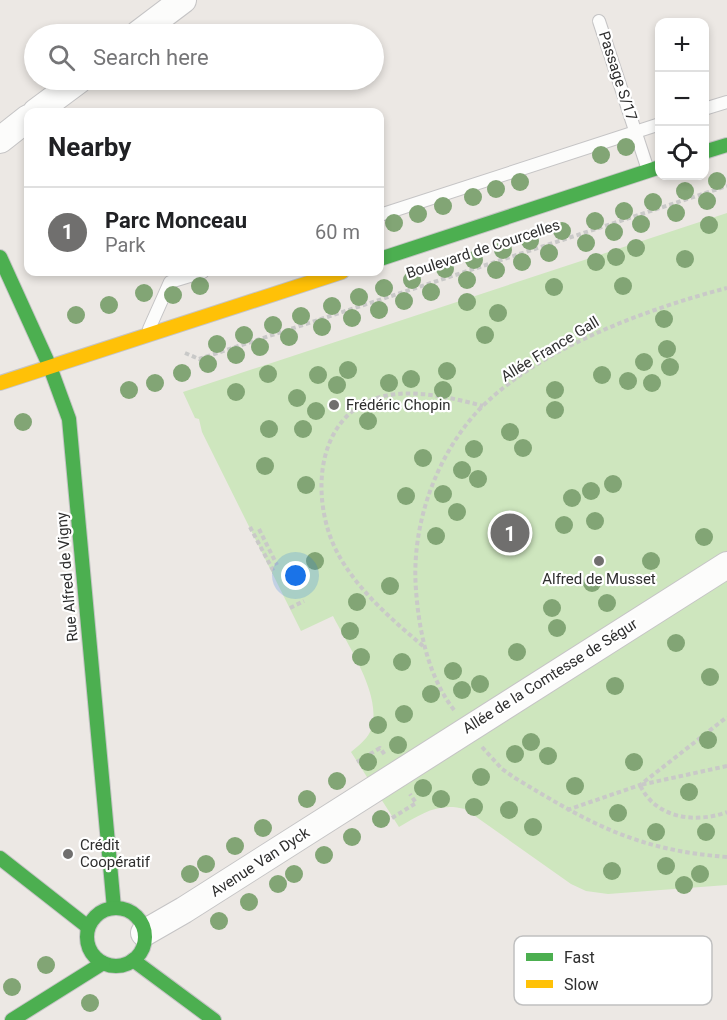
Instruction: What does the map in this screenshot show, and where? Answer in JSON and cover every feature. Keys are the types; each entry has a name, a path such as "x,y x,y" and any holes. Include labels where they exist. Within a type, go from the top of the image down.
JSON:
{"street":[{"path":"151,24 183,0"},
{"path":"41,108 66,90"},
{"path":"0,140 24,121"},
{"path":"709,151 727,145"},
{"name":"Boulevard de Courcelles","path":"384,258 654,169"},
{"name":"Rue Alfred de Vigny","path":"0,257 50,367 69,419 114,908"},
{"path":"0,383 330,276"},
{"name":"Allée de la Comtesse de Ségur","path":"375,789 467,728 727,565"},
{"name":"Avenue Van Dyck","path":"144,933 375,789"},
{"path":"0,858 88,927"},
{"path":"114,908 135,916 144,933 143,947 133,960 119,966 103,963 90,950 87,936 88,927 97,915 114,908"},
{"path":"133,960 214,1020"},
{"path":"12,1020 103,963"}],"lane":[{"name":"Passage S/17","path":"599,21 636,132 654,169"},
{"path":"709,109 727,102"},
{"path":"384,213 655,126"},
{"path":"146,336 170,282 190,276"}],"path":[{"name":"Boulevard de Courcelles","path":"181,352 199,359 727,186"},
{"name":"Allée France Gall","path":"727,288 661,307 599,332 522,376 484,406 449,452 429,496 416,542 415,577 419,632 446,700 502,769 567,810 611,832 648,845 686,853 727,856"},
{"path":"424,646 366,593 336,549 322,502 321,478 324,455 331,437 346,418 365,404 384,396 424,395 484,406"},
{"path":"250,527 277,565"},
{"path":"259,529 274,572 272,572"},
{"path":"290,608 304,601"},
{"path":"640,785 727,717"},
{"path":"567,810 640,785 727,766"},
{"path":"640,785 651,803 677,815 705,818 727,812"}],"green space":[{"path":"727,213 727,885 608,894 586,891 571,884 465,809 446,807 430,810 399,827 351,752 370,732 373,719 373,704 363,673 333,616 301,631 202,432 199,419 195,418 183,392"}],"traffic: fast":[{"path":"709,150 727,145"},
{"path":"384,258 655,169"},
{"path":"0,257 50,367 69,419 114,908"},
{"path":"0,858 88,927"},
{"path":"116,908 127,910 140,921 145,937 143,948 132,961 116,966 105,964 92,953 87,937 89,926 100,913 116,908"},
{"path":"133,960 214,1020"},
{"path":"12,1020 103,963"}],"traffic: slow":[{"path":"0,383 330,276"}],"place":[{"name":"Frédéric Chopin","path":"334,405"},
{"name":"Parc Monceau","path":"510,533"},
{"name":"Alfred de Musset","path":"599,561"},
{"name":"Crédit Coopératif","path":"68,854"}]}
